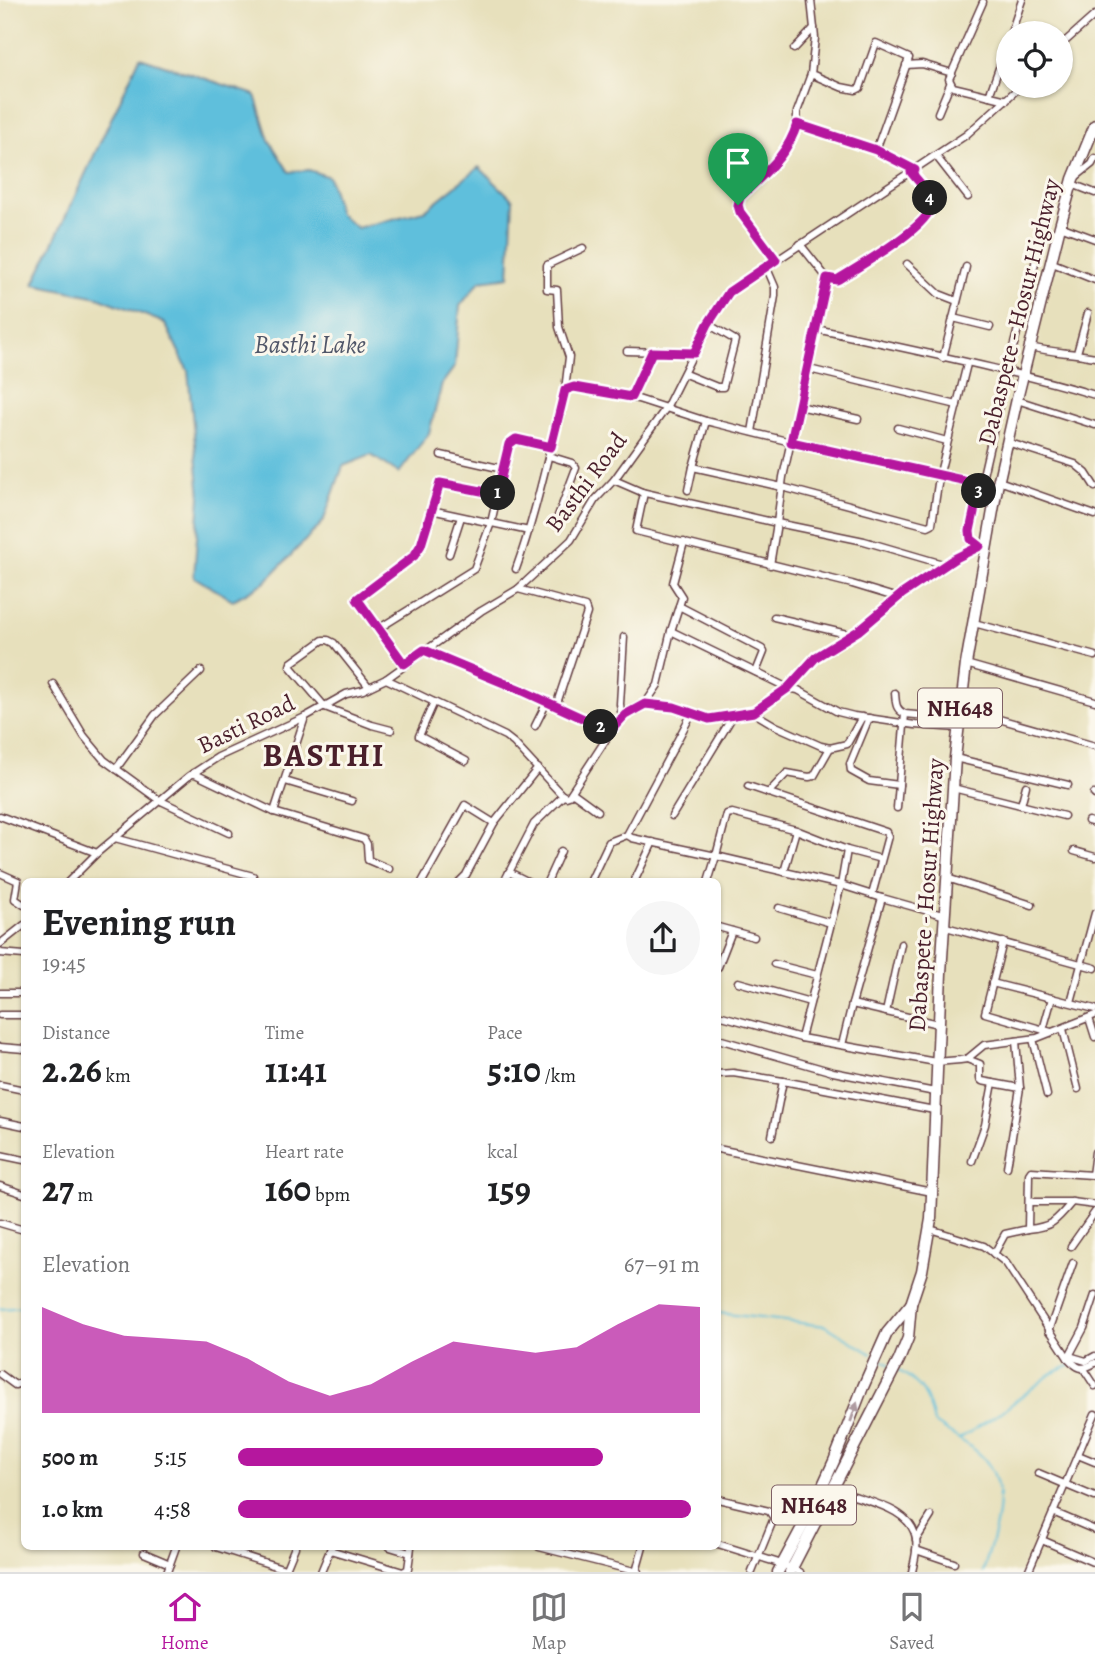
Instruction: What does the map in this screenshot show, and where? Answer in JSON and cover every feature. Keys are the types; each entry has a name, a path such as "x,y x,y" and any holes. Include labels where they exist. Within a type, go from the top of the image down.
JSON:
{"highway":[{"name":"Dabaspete - Hosur Highway","path":"789,1569 813,1507 851,1439 880,1398 908,1338 911,1304 922,1271 930,1229 938,1024 955,758 984,544 1050,262 1072,181 1095,125"},
{"name":"Dabaspete - Hosur Highway","path":"851,1439 863,1387 878,1352 887,1333 911,1304"},
{"name":"NH648","path":"789,1569 827,1499 851,1439"}],"street":[{"path":"740,197 785,153 792,142 797,112 811,74 815,38 811,0"},
{"path":"1015,21 1022,0"},
{"path":"938,113 983,2"},
{"path":"1073,34 1095,15"},
{"path":"794,49 814,28"},
{"path":"811,74 841,87 856,90 860,88 876,43 909,58 876,150"},
{"path":"906,65 922,64 952,73"},
{"path":"989,96 996,76"},
{"path":"950,84 1007,100"},
{"path":"751,432 775,296 775,287 766,266 936,156 1007,100"},
{"path":"797,124 876,150 913,171 929,195 930,212 877,255 837,280 827,278 800,244"},
{"path":"936,156 968,197"},
{"path":"1095,159 1072,181 1095,192"},
{"path":"730,164 740,197 740,212 776,260"},
{"path":"984,544 971,539 970,531 1041,240 1059,229 1095,239"},
{"path":"516,569 549,456 565,390 569,356 559,327 557,290 547,289 547,265 583,248"},
{"path":"1050,262 1095,280"},
{"path":"907,264 939,294 957,300"},
{"name":"Basthi Road","path":"424,650 518,589 571,540 595,500 614,480 666,408 708,324 729,292 766,266"},
{"path":"943,358 966,267"},
{"path":"770,565 791,442 827,278"},
{"path":"1077,353 1088,313"},
{"path":"953,318 990,327"},
{"path":"685,374 723,387 735,340 708,324"},
{"path":"817,329 1023,374 1095,395"},
{"path":"1030,346 1056,354 1077,353 1095,357"},
{"path":"627,351 694,353"},
{"path":"631,397 652,352"},
{"path":"693,467 929,526 932,524 939,477 967,363"},
{"path":"809,369 957,405"},
{"path":"565,390 574,387 631,397 706,421 791,442 939,477 980,484 998,484 1095,515"},
{"path":"1017,400 1095,425"},
{"path":"799,406 858,419"},
{"path":"688,490 706,421"},
{"path":"898,428 947,441"},
{"path":"378,629 472,572 491,523 509,444 516,439 551,447"},
{"path":"1007,442 1075,464 1095,486"},
{"path":"441,455 503,469"},
{"path":"549,456 572,463 576,468 558,516"},
{"path":"1086,473 1095,476"},
{"path":"614,480 641,492 864,541 946,565"},
{"path":"404,664 357,599 414,556 421,545 440,483 497,494"},
{"path":"641,492 644,493 636,531 852,584 898,598"},
{"path":"430,510 529,531"},
{"path":"449,554 461,517"},
{"path":"506,878 534,824 563,796 569,796 614,727 625,715 645,704 658,685 682,594 673,583 684,542"},
{"path":"645,704 674,707 709,719 754,712 788,688 816,657 851,635 946,565 984,544"},
{"path":"518,589 585,607 587,613 587,621 556,706"},
{"path":"679,606 762,649 764,652 756,672"},
{"path":"774,617 851,635"},
{"path":"974,622 1095,656"},
{"path":"671,631 788,688 798,690 838,712 905,723 959,718"},
{"path":"624,637 620,704 625,715"},
{"path":"369,687 334,643 328,640 323,640 293,660 290,666 325,707 391,730"},
{"path":"424,650 606,729 614,727"},
{"name":"Basti Road","path":"72,878 97,853 193,773 346,694 386,678 424,650"},
{"path":"966,664 1095,701"},
{"path":"116,769 155,715 201,671"},
{"path":"386,678 505,736 563,796"},
{"path":"53,684 94,751 159,800 229,833"},
{"path":"895,693 896,706 905,714 959,718 1095,746"},
{"path":"434,702 419,736 466,761"},
{"path":"535,726 547,702"},
{"path":"754,712 776,726 830,748 847,744 866,717"},
{"path":"626,835 692,713"},
{"path":"897,808 905,714"},
{"path":"672,816 733,716"},
{"path":"274,812 305,717"},
{"path":"866,717 850,764 851,771 869,781 899,785"},
{"path":"768,793 787,773 814,776 830,748"},
{"path":"955,758 1069,785"},
{"path":"463,878 494,823 538,768"},
{"path":"193,773 274,812 364,839 368,860 389,869"},
{"path":"285,781 352,801"},
{"path":"748,786 886,832 888,836 872,895"},
{"path":"1021,806 1026,786"},
{"path":"953,788 1064,816"},
{"path":"572,792 598,811"},
{"path":"424,878 465,804 494,823"},
{"path":"709,878 729,813 796,830 847,850 881,859"},
{"path":"1,819 97,853"},
{"path":"784,872 796,830"},
{"path":"592,878 609,842 626,835 841,885 1003,942 1095,968"},
{"path":"115,838 253,876"},
{"path":"636,878 653,842"},
{"path":"801,1038 841,885 847,850"},
{"path":"549,878 561,851"},
{"path":"1074,851 1095,857"},
{"path":"509,872 521,878"},
{"path":"0,873 18,881 15,899 21,903"},
{"path":"947,878 1032,905"},
{"path":"842,1045 882,898"},
{"path":"779,908 831,923"},
{"path":"1071,1002 1080,964 1093,930 1095,913"},
{"path":"0,944 21,927"},
{"path":"721,928 754,937"},
{"path":"721,959 732,931"},
{"path":"1003,942 986,1014 1053,1033"},
{"path":"886,1012 901,944"},
{"path":"0,953 21,955"},
{"path":"775,964 817,975"},
{"path":"738,982 810,1002"},
{"path":"992,983 1095,1009"},
{"path":"0,993 21,993"},
{"path":"1043,1030 1052,998"},
{"path":"852,1004 938,1024"},
{"path":"0,1014 21,1015"},
{"path":"722,1016 801,1038 936,1062 967,1059 980,1064 982,1081 1020,1088"},
{"path":"967,1059 984,1045 1033,1039 1092,1017 1095,1037"},
{"path":"1063,1029 1078,1089"},
{"path":"1033,1039 1047,1095"},
{"path":"721,1040 833,1072 935,1092"},
{"path":"1007,1167 1020,1088 1016,1041"},
{"path":"0,1047 21,1049"},
{"path":"721,1074 733,1073 783,1081 934,1110"},
{"path":"772,1136 783,1081"},
{"path":"972,1160 985,1125 993,1083"},
{"path":"0,1085 21,1089"},
{"path":"0,1121 21,1125"},
{"path":"721,1150 933,1192"},
{"path":"1028,1229 1031,1171 1092,1175 1095,1152"},
{"path":"0,1155 21,1159"},
{"path":"0,1186 21,1193"},
{"path":"1029,1202 1095,1205"},
{"path":"994,1254 1005,1234 1044,1228 1052,1224 1072,1202"},
{"path":"1071,1246 1095,1212"},
{"path":"0,1223 21,1229"},
{"path":"930,1229 984,1246 1006,1263 1049,1331 1095,1386"},
{"path":"1049,1331 1073,1263"},
{"path":"1069,1358 1095,1295"},
{"path":"1088,1317 1095,1322"},
{"path":"1081,1369 1093,1360 1095,1348"},
{"path":"1069,1358 1093,1360"},
{"path":"0,1374 15,1385 21,1382"},
{"path":"1031,1571 1095,1414"},
{"path":"1077,1455 1095,1462"},
{"path":"1038,1474 1095,1497"},
{"path":"827,1499 836,1501 845,1493 890,1509 907,1521 914,1531 916,1541 912,1572"},
{"path":"721,1500 773,1514 774,1518 760,1557 752,1572"},
{"path":"1053,1512 1095,1530"},
{"path":"916,1541 931,1516"},
{"path":"1042,1540 1095,1563"},
{"path":"721,1545 789,1569"},
{"path":"167,1572 175,1550"},
{"path":"225,1550 285,1570 294,1550"},
{"path":"321,1572 329,1550"},
{"path":"336,1550 403,1572 408,1569 410,1550"},
{"path":"551,1550 637,1572 642,1550"},
{"path":"916,1550 954,1563"},
{"path":"144,1553 170,1564"}],"water":[{"name":"Basthi Lake","path":"140,57 255,95 269,140 289,172 309,170 329,177 339,214 357,228 424,211 479,167 513,200 509,277 480,281 460,306 455,366 442,384 429,433 399,473 371,455 343,466 323,522 264,583 233,600 194,577 200,497 188,371 165,323 98,297 34,284"}],"waterway":[{"path":"0,1309 21,1307"},
{"path":"721,1313 826,1326 872,1354"},
{"path":"880,1359 890,1365"},
{"path":"959,1439 1000,1413 1051,1374 1071,1365"},
{"path":"898,1370 919,1386 929,1405 934,1423 975,1450 995,1477 998,1492 996,1523 983,1572"}],"district":[{"name":"BASTHI","path":"324,755"}],"route":[{"path":"797,124 876,150 915,170 911,172 929,195 930,212 887,248 837,280 827,278 791,442 980,484 970,536 980,546 954,559 902,594 858,631 816,657 788,688 754,712 709,719 674,707 645,704 625,715 614,727 606,729 424,650 404,664 357,599 414,556 421,545 440,483 497,494 509,444 516,439 551,447 565,390 574,387 631,397 652,352 694,353 708,324 729,292 776,260 740,212 738,205 740,197 785,153 792,142 797,124"}]}
